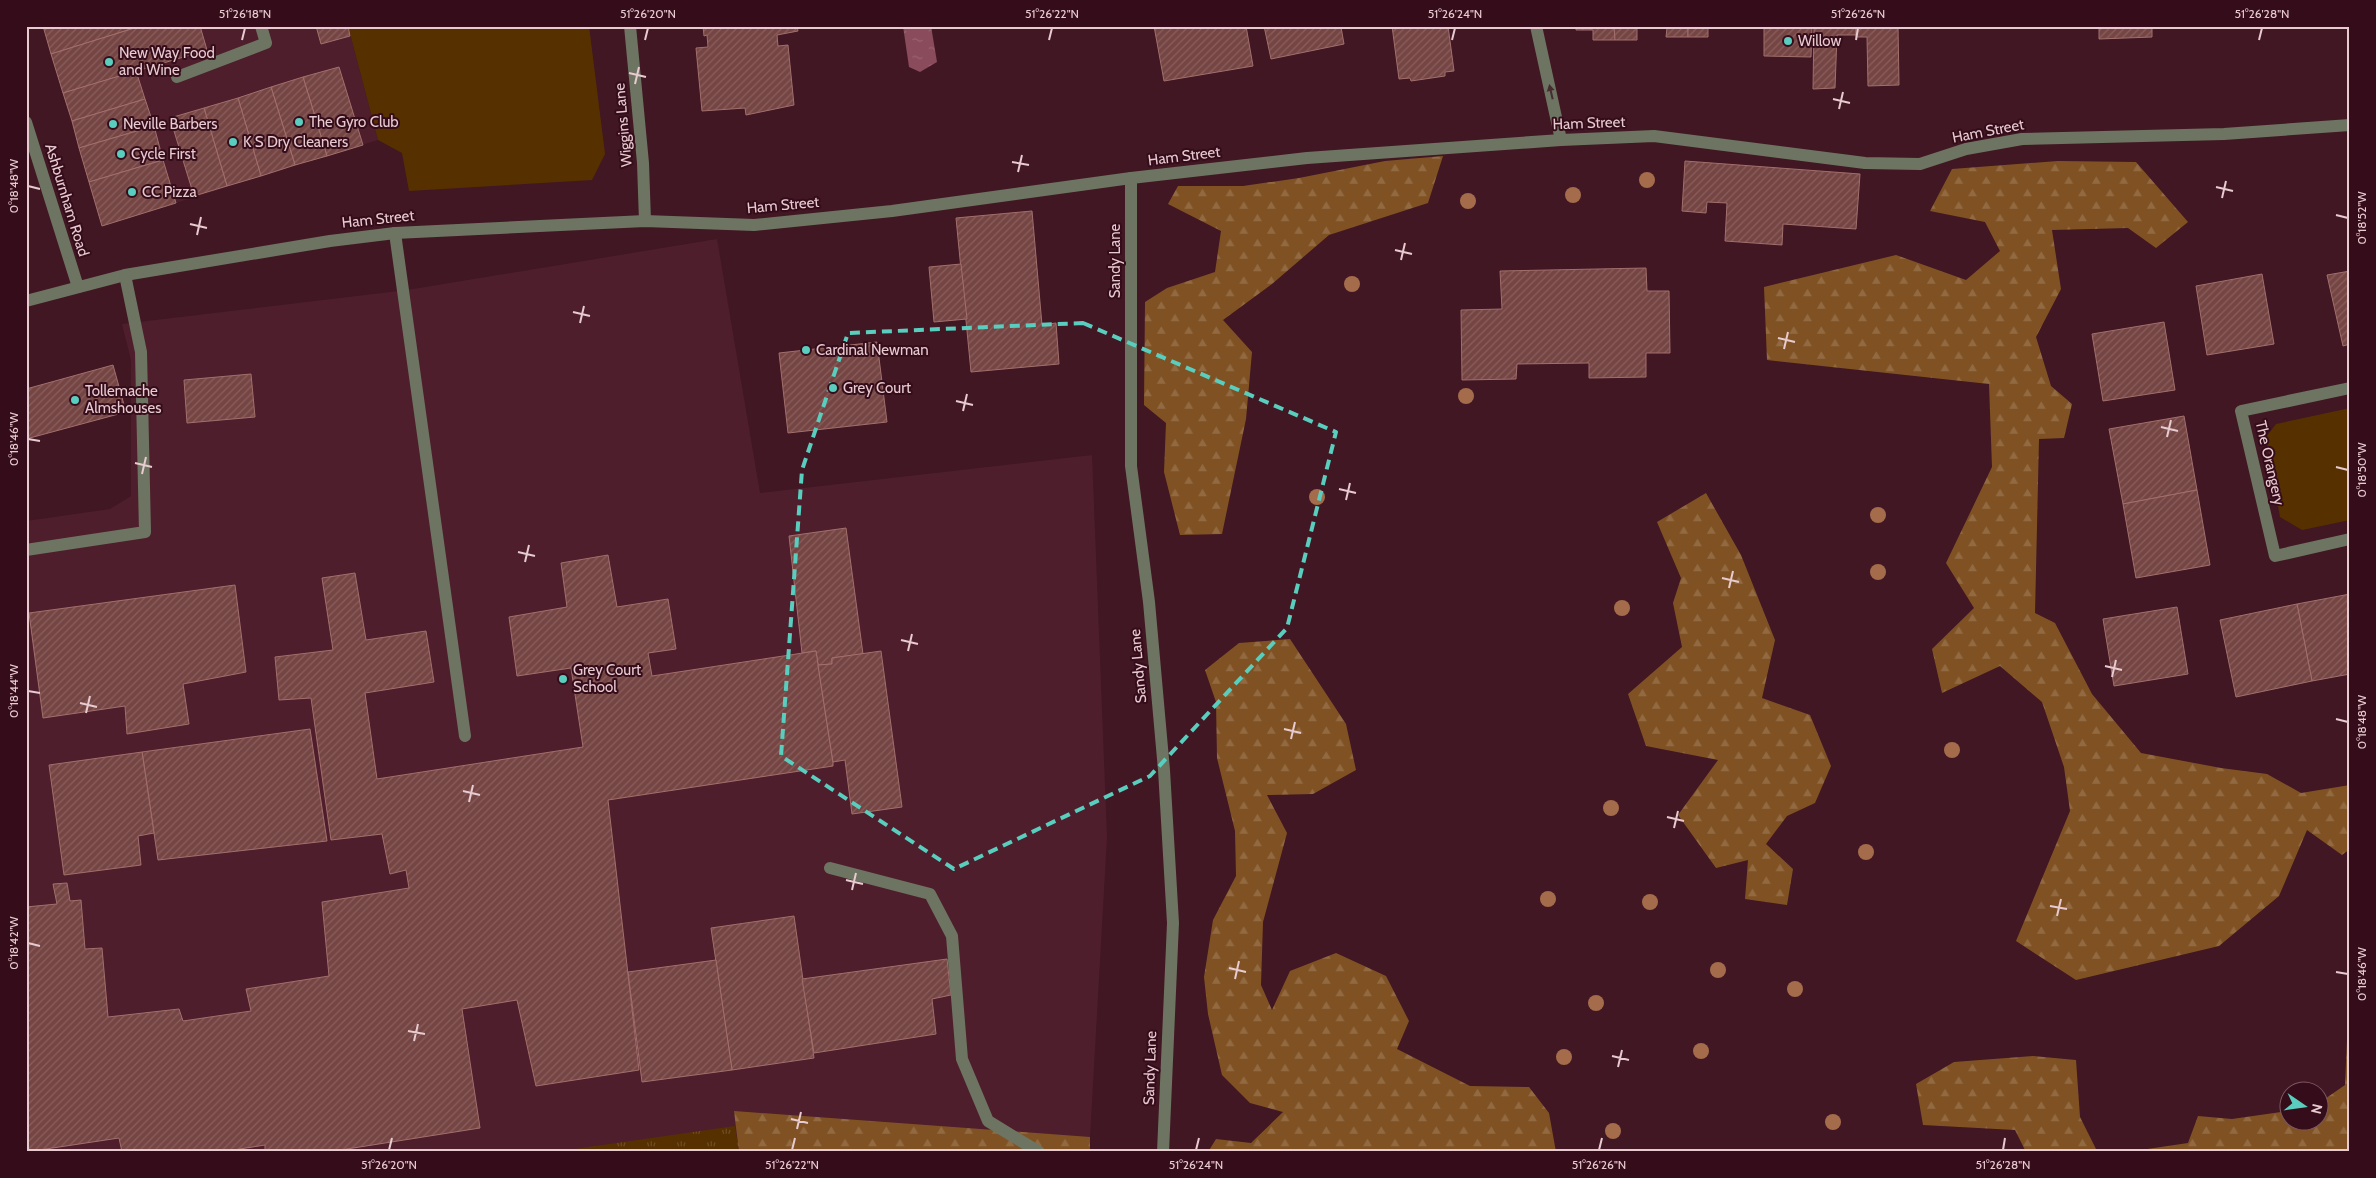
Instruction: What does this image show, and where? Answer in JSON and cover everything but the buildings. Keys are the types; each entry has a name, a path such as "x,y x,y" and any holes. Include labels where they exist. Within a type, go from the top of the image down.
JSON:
{"street":[{"path":"177,77 266,43 261,26"},
{"name":"Wiggins Lane","path":"630,26 643,163 645,221"},
{"path":"1536,26 1561,140"},
{"name":"Ashburnham Road","path":"26,122 78,287"},
{"name":"Ham Street","path":"26,301 125,275 321,242 395,233 645,221 754,225 892,211 1131,178 1307,158 1561,140 1654,136 1864,163 1920,164 1966,149 2022,139 2224,134 2350,126"},
{"name":"Sandy Lane","path":"1131,178 1132,466 1149,602 1164,760 1173,922 1163,1152"},
{"path":"395,233 465,736"},
{"path":"26,550 145,532 141,352 125,275"},
{"name":"The Orangery","path":"2350,388 2241,411 2275,556 2350,540"},
{"path":"830,868 930,894 952,936 962,1059 988,1121 1039,1152"}],"highlighted area":[{"path":"1083,323 1336,432 1287,628 1150,776 954,869 781,756 802,470 848,333"}],"shaded area":[{"path":"43,26 348,26 378,140 176,203 89,182"},
{"name":"Grey Court School","path":"717,239 760,493 1092,455 1107,837 1090,1137 1056,1142 1056,1152 26,1152 26,521 110,509 131,496 131,360 122,324 407,290"}],"green space":[{"path":"348,26 589,26 605,154 592,180 409,191 402,153 378,140"},
{"path":"1443,156 1428,203 1329,235 1272,284 1223,320 1252,352 1246,419 1222,534 1180,535 1164,472 1166,423 1144,405 1145,302 1167,288 1215,272 1221,231 1168,204 1178,186 1243,186 1299,178 1385,161"},
{"path":"2058,161 2136,162 2188,222 2156,248 2128,228 2052,230 2061,289 2036,337 2051,386 2072,404 2064,438 2039,439 2035,613 2055,623 2092,694 2141,753 2221,768 2267,774 2301,793 2350,785 2350,849 2342,855 2307,830 2279,896 2219,946 2076,980 2016,941 2070,811 2064,767 2042,702 2000,666 1942,693 1932,649 1974,608 1946,563 1992,467 1989,384 1767,360 1764,287 1896,255 1966,280 2000,251 1985,222 1930,211 1952,169"},
{"path":"2350,408 2350,520 2302,530 2280,517 2266,437 2276,424"},
{"path":"1706,493 1741,555 1775,640 1762,698 1810,715 1831,766 1815,803 1787,816 1766,844 1793,869 1787,905 1745,899 1748,860 1716,868 1678,815 1718,760 1646,746 1628,694 1682,647 1673,603 1681,578 1657,522"},
{"path":"1290,639 1346,724 1356,770 1313,794 1267,795 1287,833 1263,922 1261,985 1272,1010 1290,971 1336,953 1386,976 1409,1021 1397,1049 1470,1086 1529,1087 1549,1113 1556,1152 1208,1152 1216,1139 1251,1143 1283,1112 1250,1103 1222,1075 1208,1014 1204,977 1213,920 1236,876 1235,831 1217,758 1216,702 1205,670 1239,643"},
{"path":"2350,1038 2350,1152 2127,1152 2188,1143 2198,1116 2232,1119 2278,1112 2278,1130 2328,1130 2328,1097 2345,1085 2347,1040"},
{"path":"2033,1056 2076,1060 2080,1117 2097,1151 2110,1152 2026,1152 2015,1130 1923,1125 1916,1084 1954,1062"},
{"path":"734,1111 1090,1137 1090,1152 739,1152"},
{"path":"735,1126 739,1152 554,1152"}],"water":[{"path":"903,26 931,26 937,62 920,72 909,67"}],"place":[{"name":"Willow","path":"1788,41"},
{"name":"New Way Food and Wine","path":"109,62"},
{"name":"The Gyro Club","path":"299,122"},
{"name":"Neville Barbers","path":"113,124"},
{"name":"K S Dry Cleaners","path":"233,142"},
{"name":"Cycle First","path":"121,154"},
{"name":"CC Pizza","path":"132,192"},
{"name":"Cardinal Newman","path":"806,350"},
{"name":"Grey Court","path":"833,388"},
{"name":"Tollemache Almshouses","path":"75,400"},
{"name":"Grey Court School","path":"563,679"}]}
